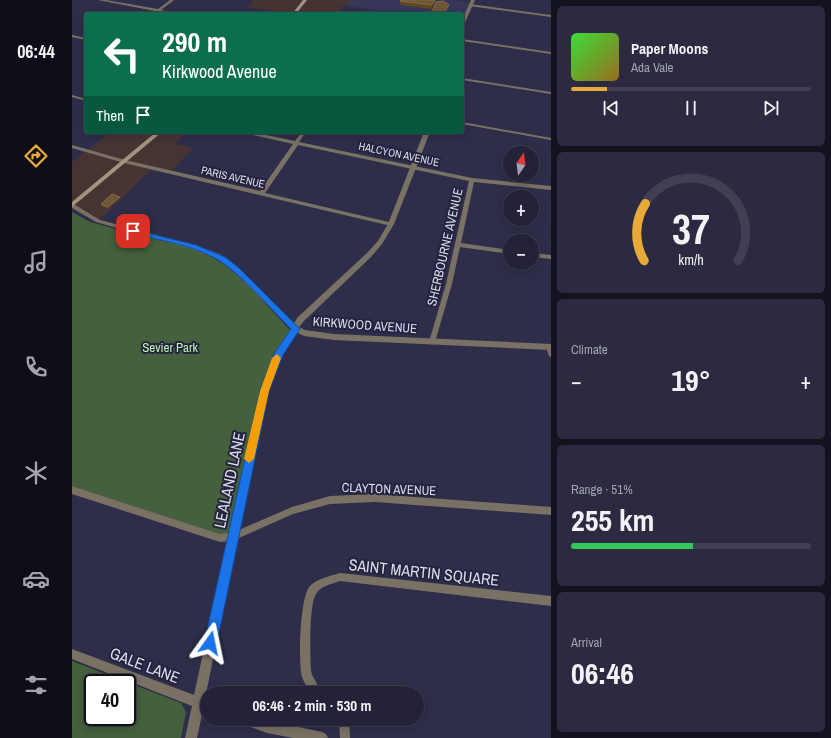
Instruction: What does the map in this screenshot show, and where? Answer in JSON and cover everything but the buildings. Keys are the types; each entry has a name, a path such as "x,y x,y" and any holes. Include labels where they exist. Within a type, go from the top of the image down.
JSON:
{"main road":[{"path":"296,12 305,0"},
{"path":"72,205 157,134"}],"street":[{"path":"100,0 168,12"},
{"path":"156,12 172,0"},
{"path":"464,20 472,2 551,16"},
{"path":"72,36 84,39"},
{"path":"464,40 551,53"},
{"path":"464,79 551,94"},
{"path":"72,96 84,99"},
{"path":"464,124 551,139"},
{"name":"HALCYON AVENUE","path":"253,134 472,180 551,188"},
{"path":"262,193 303,134"},
{"name":"LEALAND LANE","path":"206,686 232,538 268,379 279,354 301,319 380,242 391,224 426,134"},
{"name":"PARIS AVENUE","path":"72,146 124,161 391,224"},
{"name":"SHERBOURNE AVENUE","path":"432,342 449,284 472,180"},
{"name":"KIRKWOOD AVENUE","path":"72,205 98,221 193,247 218,256 236,270 296,329 313,335 550,350"},
{"path":"458,245 503,251"},
{"path":"539,256 551,257"},
{"path":"72,490 220,538 232,538"},
{"name":"CLAYTON AVENUE","path":"232,538 292,511 330,500 375,498 551,511"},
{"name":"SAINT MARTIN SQUARE","path":"313,686 307,677 305,651 309,600 312,591 321,584 340,577 551,601"},
{"name":"GALE LANE","path":"72,654 200,704"},
{"name":"LEALAND LANE","path":"191,738 200,713"},
{"path":"264,726 322,738"},
{"path":"344,726 345,738"}],"shaded area":[{"path":"254,0 351,0 347,6 344,5 339,12 276,12 247,7"},
{"path":"351,0 452,0 471,3 464,20 464,12 387,12 347,6"},
{"path":"108,134 185,134 175,144 193,148 171,172 153,168 98,221 72,205 72,162"}],"green space":[{"name":"Sevier Park","path":"72,212 90,222 200,251 213,258 237,275 259,296 290,330 275,353 265,376 258,399 229,537 72,486"},
{"path":"72,661 106,674 84,674 84,726 136,726 136,686 181,703 186,712 181,738 72,738"}],"slow traffic":[{"path":"249,459 268,379 277,358"}],"route":[{"path":"133,231 193,247 211,253 222,259 236,270 296,329 285,343 268,379 259,412 210,643"}]}
